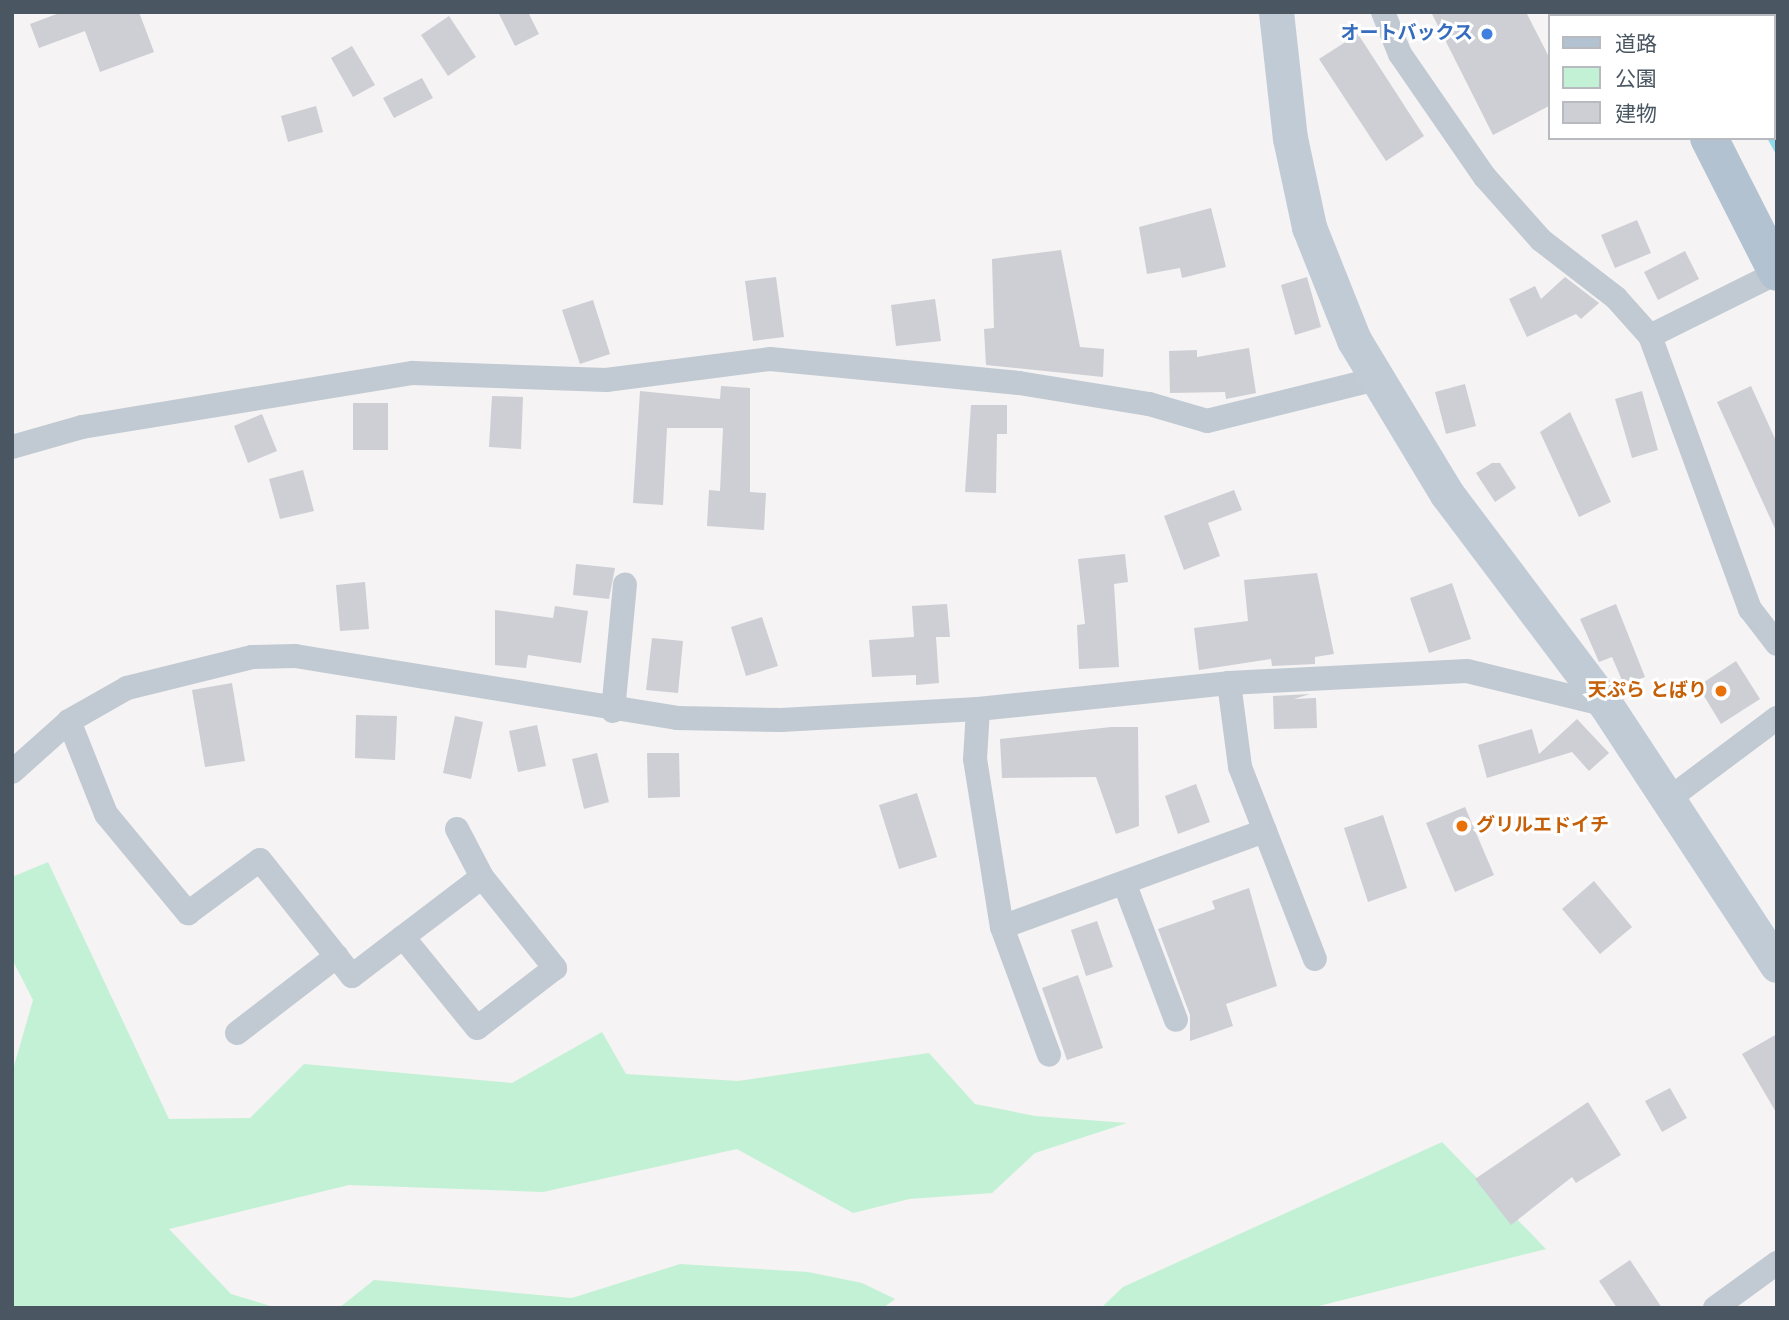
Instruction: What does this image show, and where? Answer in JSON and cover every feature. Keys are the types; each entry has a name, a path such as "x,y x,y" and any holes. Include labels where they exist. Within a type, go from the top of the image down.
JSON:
{"main road":[{"path":"1710,140 1777,273"}],"street":[{"path":"1276,12 1290,138 1309,227 1332,293 1377,380 1447,494 1606,705 1670,798 1777,965"},
{"path":"1383,12 1406,66 1485,177 1541,240 1615,298 1650,337 1750,610 1777,644"},
{"path":"1650,337 1777,273"},
{"path":"12,447 82,427 413,373 606,380 770,359 1019,383 1149,404 1207,421 1377,380"},
{"path":"613,711 625,585"},
{"path":"12,772 69,720 127,688 169,674 295,656 613,711 781,720 978,709 1230,683 1467,671 1606,705"},
{"path":"1230,683 1240,767 1315,960"},
{"path":"978,709 975,759 1002,928 1049,1055"},
{"path":"1670,798 1777,718"},
{"path":"69,720 106,814 188,914 260,860 352,976 482,877"},
{"path":"403,937 477,1028 555,968 482,877 457,829"},
{"path":"1002,928 1125,885 1265,831"},
{"path":"1125,885 1176,1020"},
{"path":"237,1033 337,956"},
{"path":"1716,1308 1777,1263"}],"green space":[{"path":"48,862 169,1119 250,1118 304,1064 512,1083 602,1032 626,1074 738,1081 929,1053 975,1104 1035,1116 1127,1123 1035,1153 992,1193 909,1199 853,1213 737,1149 543,1192 349,1185 169,1229 231,1294 277,1308 12,1308 12,1073 33,1000 12,959 12,877"},
{"path":"1442,1142 1546,1249 1311,1308 1101,1308 1123,1287"},
{"path":"680,1264 808,1272 862,1283 895,1299 883,1308 339,1308 374,1280 572,1298"}],"water":[{"path":"1703,12 1777,12 1777,156 1768,140 1775,140 1775,14"}],"building":[{"path":"62,12 139,12 154,52 100,72 85,31 39,48 30,24"},
{"path":"498,12 528,12 539,34 515,46"},
{"path":"1431,12 1526,12 1548,55 1548,107 1493,135"},
{"path":"449,16 476,57 448,76 421,35"},
{"path":"1358,34 1424,136 1386,161 1319,59"},
{"path":"352,46 375,85 353,97 331,58"},
{"path":"422,78 433,98 394,118 383,98"},
{"path":"316,106 323,132 288,142 281,116"},
{"path":"1211,208 1226,267 1182,278 1180,268 1147,274 1139,227"},
{"path":"1637,220 1651,253 1615,268 1601,235"},
{"path":"1061,250 1080,347 1104,349 1103,377 986,365 984,329 994,328 992,259"},
{"path":"1685,251 1699,279 1658,300 1644,272"},
{"path":"776,277 784,337 753,341 745,281"},
{"path":"1307,277 1321,327 1295,335 1281,285"},
{"path":"1565,277 1599,303 1581,319 1576,314 1527,337 1509,299 1535,286 1541,299"},
{"path":"935,299 941,341 896,346 891,305"},
{"path":"593,300 610,354 580,364 562,310"},
{"path":"1249,348 1256,393 1226,399 1225,392 1170,393 1169,351 1197,350 1197,357"},
{"path":"1465,384 1476,426 1446,434 1435,392"},
{"path":"721,386 750,388 750,492 766,493 764,530 707,526 709,490 720,491 723,428 667,428 663,505 633,503 640,391 720,399"},
{"path":"1751,386 1777,443 1777,533 1717,402"},
{"path":"1642,391 1658,450 1632,458 1615,399"},
{"path":"492,396 523,397 521,449 489,447"},
{"path":"353,403 388,403 388,450 353,450"},
{"path":"971,405 1007,405 1007,434 997,434 996,493 965,492"},
{"path":"1570,412 1611,502 1579,517 1540,432"},
{"path":"262,414 277,451 248,463 234,426"},
{"path":"1492,463 1500,463 1516,488 1495,502 1476,473"},
{"path":"303,470 314,511 280,519 269,479"},
{"path":"1234,490 1242,510 1208,523 1220,556 1184,570 1164,516"},
{"path":"1125,554 1128,582 1114,584 1119,667 1079,669 1077,625 1085,624 1078,559"},
{"path":"576,564 615,568 609,599 573,595"},
{"path":"1317,573 1334,654 1315,657 1315,664 1272,666 1271,659 1199,670 1194,628 1248,621 1244,580"},
{"path":"365,582 369,629 340,631 336,585"},
{"path":"1452,583 1471,639 1429,653 1410,598"},
{"path":"947,604 950,637 936,637 939,683 916,685 916,675 872,677 869,640 914,637 912,606"},
{"path":"1616,604 1645,677 1624,685 1612,657 1599,662 1580,619"},
{"path":"555,606 588,611 581,663 528,655 526,668 495,665 495,610 553,618"},
{"path":"762,617 778,666 746,676 731,627"},
{"path":"652,638 683,641 678,693 646,690"},
{"path":"1736,661 1760,699 1721,724 1698,686"},
{"path":"232,683 245,761 205,767 192,690"},
{"path":"1310,694 1294,699 1316,698 1317,728 1274,729 1273,696"},
{"path":"356,715 397,716 395,760 355,758"},
{"path":"455,716 483,722 471,779 443,773"},
{"path":"1577,719 1609,753 1589,771 1572,752 1487,778 1478,745 1532,729 1539,754"},
{"path":"537,725 546,766 518,772 509,731"},
{"path":"1111,727 1138,727 1139,826 1116,834 1096,777 1002,778 1000,739"},
{"path":"597,753 609,802 584,809 572,759"},
{"path":"647,753 679,753 680,797 648,798"},
{"path":"1196,784 1210,822 1178,834 1165,796"},
{"path":"917,793 937,857 899,869 879,805"},
{"path":"1465,807 1494,875 1455,892 1426,823"},
{"path":"1383,815 1407,888 1368,902 1344,828"},
{"path":"1594,881 1632,927 1600,954 1562,909"},
{"path":"1249,888 1277,986 1226,1004 1233,1026 1190,1041 1190,1015 1158,929 1215,909 1212,901"},
{"path":"1097,921 1113,967 1086,976 1071,930"},
{"path":"1078,975 1103,1048 1067,1060 1042,988"},
{"path":"1777,1034 1777,1114 1742,1054"},
{"path":"1670,1088 1687,1118 1662,1132 1645,1101"},
{"path":"1588,1102 1621,1155 1576,1183 1572,1177 1511,1225 1475,1179"},
{"path":"1630,1260 1662,1308 1617,1308 1599,1281"}],"place":[{"name":"オートバックス","path":"1487,34"},
{"name":"天ぷら とばり","path":"1721,691"},
{"name":"グリルエドイチ","path":"1462,826"}]}
